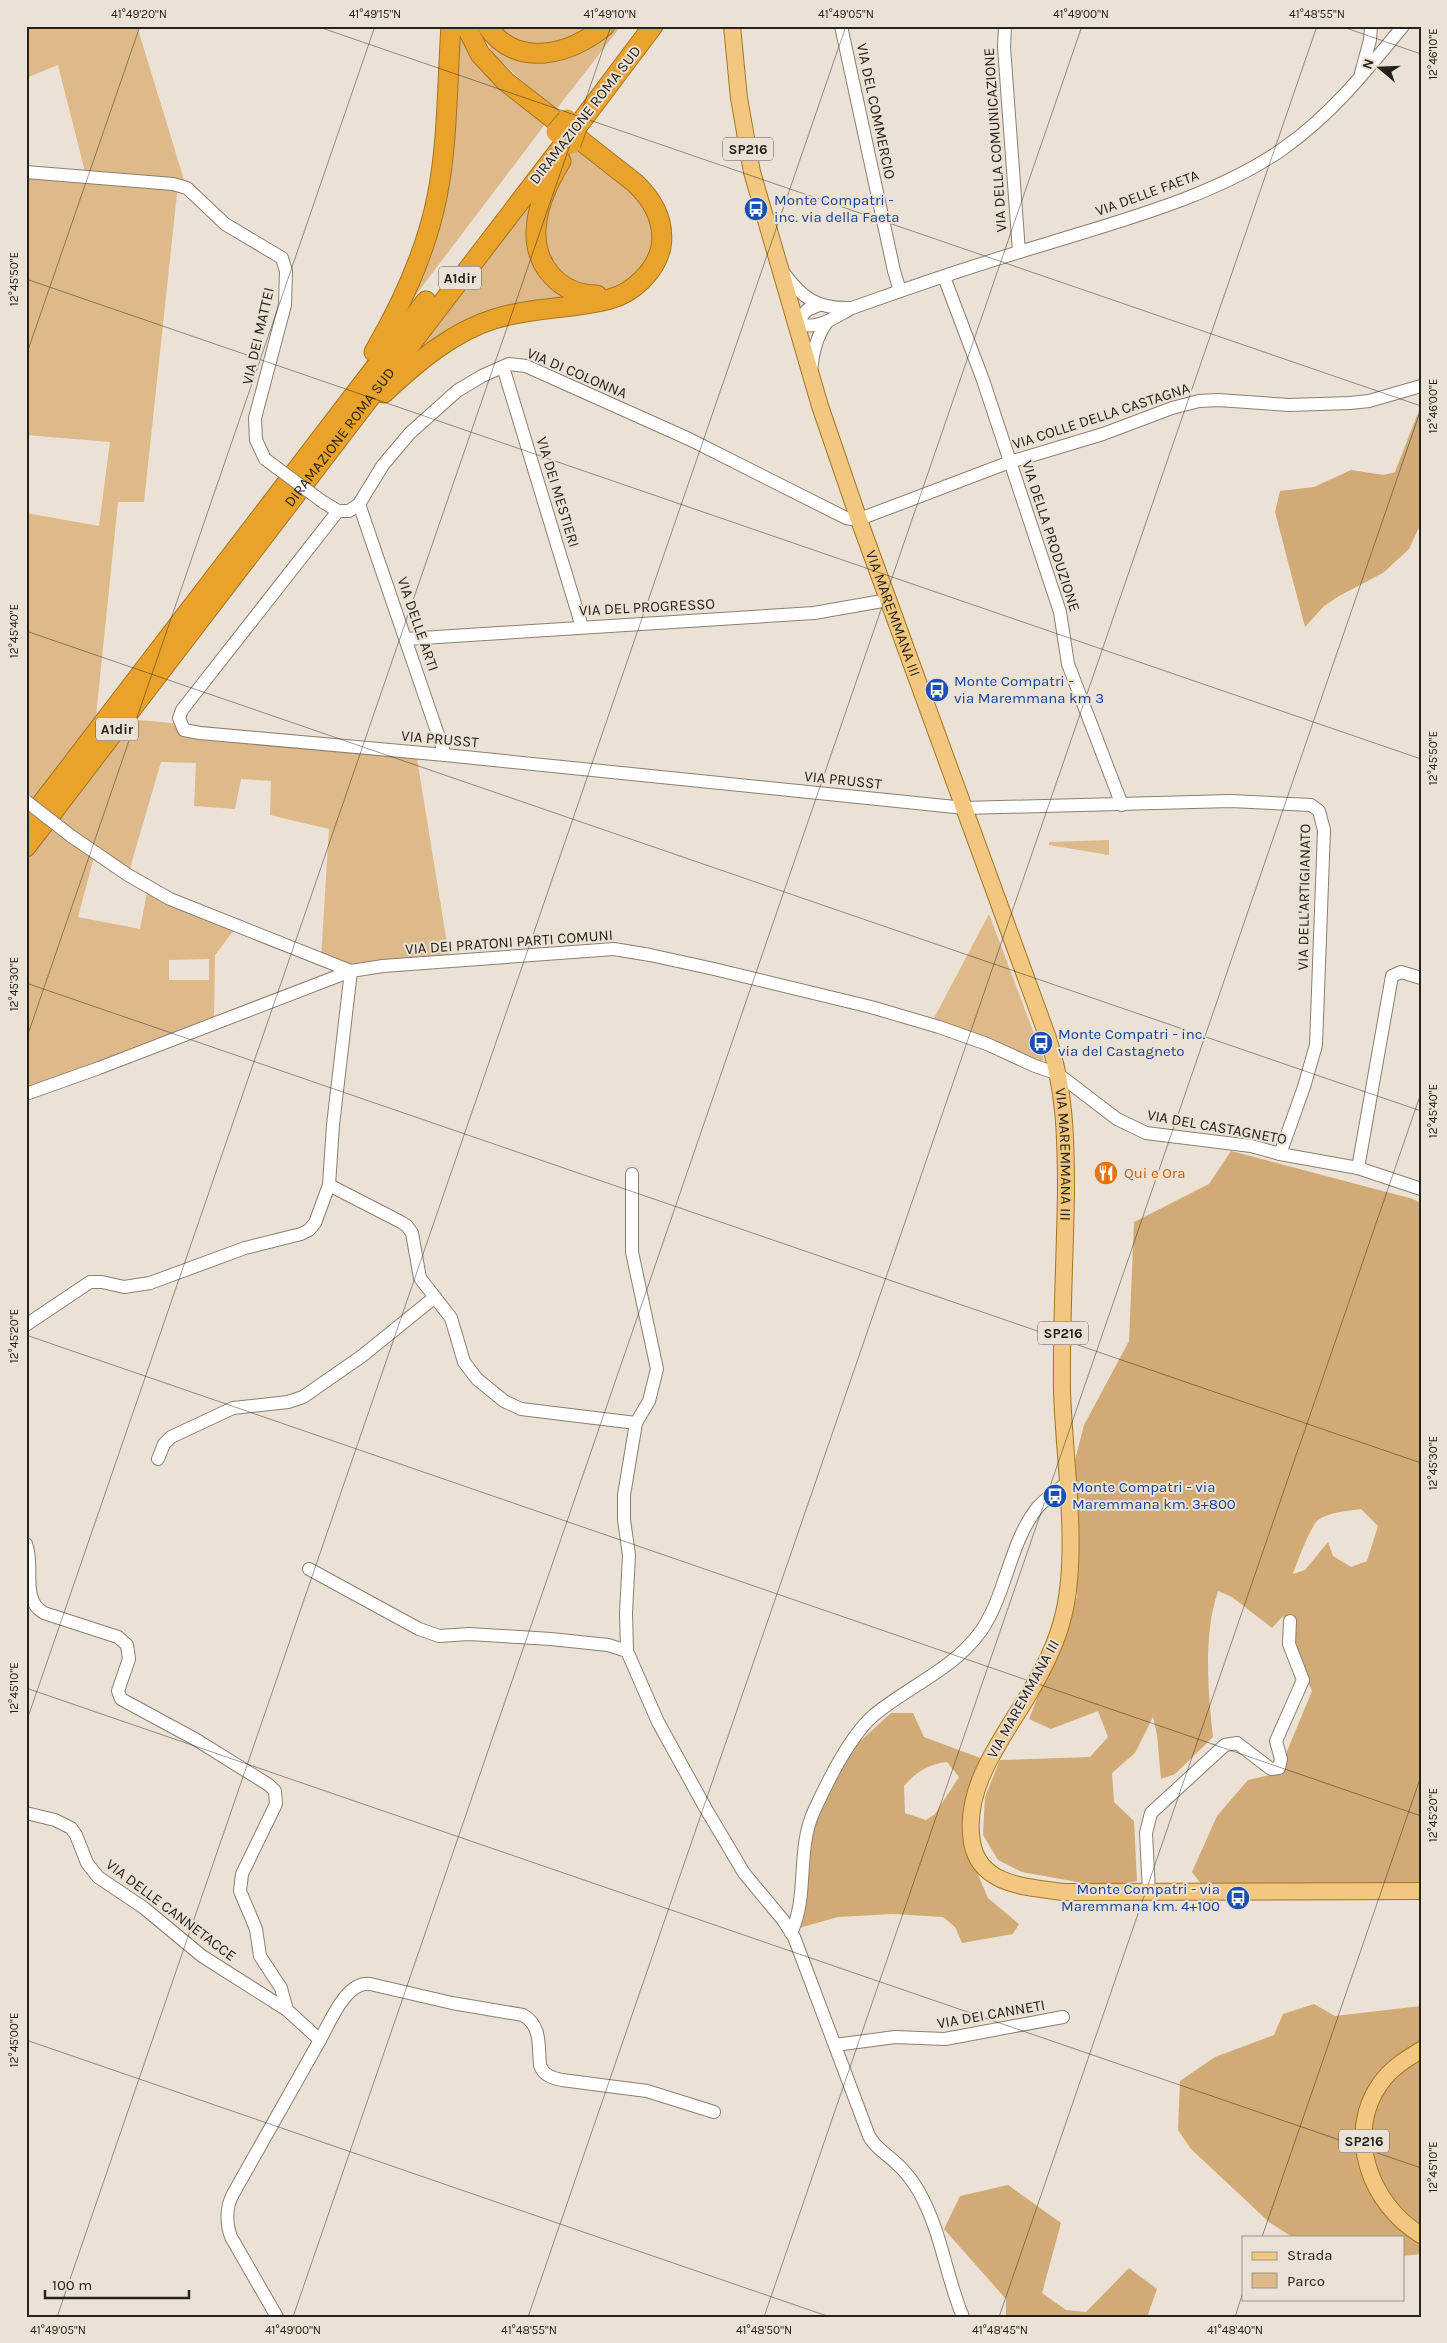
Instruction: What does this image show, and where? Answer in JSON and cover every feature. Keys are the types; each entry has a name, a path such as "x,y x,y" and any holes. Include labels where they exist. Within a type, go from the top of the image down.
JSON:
{"highway":[{"path":"351,410 355,382 389,325 401,300 418,262 431,220 442,158 451,26"},
{"path":"351,410 471,328 494,319 535,309 604,300 620,294 633,287 646,275 658,255 662,230 653,204 635,183 498,75 480,54 466,26"},
{"path":"487,26 497,38 511,47 545,53 572,48 604,26"},
{"name":"DIRAMAZIONE ROMA SUD","path":"567,132 637,26"},
{"name":"DIRAMAZIONE ROMA SUD","path":"26,824 567,132 654,26"},
{"path":"567,132 542,200 536,228 539,253 549,272 558,282 572,291 590,295 620,294"},
{"name":"DIRAMAZIONE ROMA SUD","path":"26,847 351,410"}],"main road":[{"name":"VIA MAREMMANA III","path":"732,26 738,91 752,172 823,415 859,520 1048,1038 1058,1074 1064,1109 1066,1141 1062,1390 1069,1573 1064,1614 1055,1644 1044,1667 991,1757 982,1777 972,1813 972,1842 977,1856 990,1873 999,1879 1015,1885 1064,1892 1421,1891"},
{"name":"SP216","path":"1421,2050 1395,2068 1380,2082 1369,2107 1364,2136 1366,2163 1378,2193 1392,2212 1421,2235"}],"street":[{"name":"VIA DEL COMMERCIO","path":"841,26 894,271 900,291"},
{"name":"VIA DELLA COMUNICAZIONE","path":"1004,26 1004,56 1019,252"},
{"path":"1360,78 1370,40 1371,26"},
{"name":"VIA DELLE FAETA","path":"852,308 1019,252 1130,218 1245,172 1284,148 1330,110 1360,78 1403,26"},
{"name":"VIA DEI MATTEI","path":"26,172 173,184 187,188 225,224 282,258 286,271 285,305 255,418 256,440 265,459 338,512"},
{"path":"781,269 797,291 819,305 833,308 852,308"},
{"name":"VIA DELLA PRODUZIONE","path":"944,277 983,380 1060,612 1068,664 1122,805"},
{"path":"819,305 807,310 797,322 810,326 826,322 852,308"},
{"path":"811,374 815,345 826,322"},
{"name":"VIA DI COLONNA","path":"359,504 383,465 410,433 457,391 482,376 509,364 526,366 689,439 846,518 859,520"},
{"name":"VIA DEI MESTIERI","path":"502,367 582,627"},
{"name":"VIA COLLE DELLA CASTAGNA","path":"859,520 1010,462 1103,434 1172,408 1199,401 1218,400 1289,405 1350,403 1370,401 1421,386"},
{"path":"338,512 349,512 359,504"},
{"name":"VIA DELLE ARTI","path":"359,504 445,755"},
{"name":"VIA PRUSST","path":"338,512 182,710 179,718 181,725 188,732 445,755 965,808"},
{"name":"VIA DEL PROGRESSO","path":"406,639 814,613 888,600"},
{"path":"26,801 71,836 170,899 351,971 333,1125 329,1185 315,1223 305,1232 245,1248 150,1283 124,1287 94,1281 84,1285 26,1325"},
{"name":"VIA DELL'ARTIGIANATO","path":"965,808 1230,801 1311,805 1320,811 1324,830 1316,1045 1307,1079 1280,1154"},
{"name":"VIA DEI PRATONI PARTI COMUNI","path":"26,1094 99,1068 351,971 383,966 598,949 642,953 898,1014 987,1044 1035,1066 1058,1074"},
{"path":"1358,1168 1392,976 1401,972 1421,978"},
{"name":"VIA DEL CASTAGNETO","path":"1058,1074 1117,1119 1146,1133 1251,1146 1280,1154 1358,1168 1421,1189"},
{"path":"632,1174 631,1245 657,1369 647,1406 636,1423 623,1502 629,1555 626,1613 627,1651 658,1722 706,1809 744,1873 791,1933 871,2140 906,2173 928,2209 942,2246 952,2290 963,2317"},
{"path":"329,1185 407,1226 413,1239 420,1278 452,1318 461,1354 468,1369 508,1403 530,1410 636,1423"},
{"path":"158,1459 164,1444 171,1437 222,1412 246,1405 288,1402 306,1395 362,1356 435,1297"},
{"path":"791,1933 798,1916 803,1849 807,1829 817,1805 845,1753 860,1730 873,1716 934,1674 974,1640 994,1608 1016,1548 1030,1519 1046,1500 1067,1483"},
{"path":"26,1544 30,1555 30,1596 38,1609 44,1613 118,1638 127,1644 129,1659 118,1691 122,1699 195,1739 269,1785 275,1791 276,1804 242,1874 240,1888 256,1929 260,1956 281,1988 287,2010"},
{"path":"308,1569 419,1629 436,1635 465,1634 551,1639 608,1645 627,1651"},
{"path":"1149,1892 1146,1833 1151,1813 1225,1745 1237,1743 1271,1769 1279,1768 1280,1759 1276,1741 1303,1680 1289,1644 1290,1621"},
{"name":"VIA DELLE CANNETACCE","path":"26,1814 55,1820 71,1828 79,1840 87,1863 98,1877 144,1908 202,1956 287,2010 320,2040"},
{"path":"277,2317 231,2237 228,2224 228,2207 233,2194 320,2040 349,1991 357,1985 370,1984 452,2003 523,2015 531,2020 536,2028 540,2065 548,2076 562,2080 647,2091 714,2112"},
{"name":"VIA DEI CANNETI","path":"835,2045 895,2037 945,2040 1063,2017"}],"green space":[{"path":"26,26 137,26 184,180 178,184 144,502 118,502 96,716 415,746 450,962 351,971 321,959 329,829 270,815 271,781 241,779 235,809 194,806 196,763 161,762 128,875 95,853 78,917 140,929 148,887 237,926 215,955 214,1023 26,1094 26,513 99,526 110,442 26,435 26,172 86,176 58,65 26,78","holes":["209,959 209,980 169,980 169,960"]},
{"path":"458,26 471,55 495,85 514,102 546,123 402,313 421,263"},
{"path":"478,26 509,55 611,26 621,26 555,111 493,54"},
{"path":"498,26 593,26 566,42 536,45 519,41"},
{"path":"576,146 633,190 651,218 653,241 645,264 629,280 607,290 595,291 564,280 540,243 539,229 562,164"},
{"path":"537,193 532,214 566,294 565,298 418,350"},
{"path":"1109,840 1109,855 1049,845 1049,842"},
{"path":"989,914 1044,1060 1037,1063 933,1020"}],"shaded area":[{"path":"1421,405 1421,523 1409,549 1383,573 1324,606 1305,627 1275,512 1280,491 1314,487 1351,470 1384,475 1395,472"},
{"path":"1231,1151 1413,1199 1421,1203 1421,1884 1202,1885 1192,1872 1217,1816 1248,1780 1278,1773 1312,1691 1289,1637 1283,1616 1272,1628 1232,1597 1218,1591 1210,1626 1208,1663 1213,1737 1175,1774 1161,1779 1157,1735 1153,1717 1135,1753 1112,1773 1114,1802 1134,1821 1137,1881 1105,1887 1022,1872 998,1860 983,1835 985,1797 1000,1760 1090,1757 1108,1737 1098,1711 1051,1729 1029,1719 1077,1597 1075,1460 1084,1425 1129,1341 1134,1222 1209,1184","holes":["1361,1509 1378,1526 1367,1561 1351,1567 1333,1556 1328,1542 1305,1570 1293,1574 1311,1530 1322,1517"]},
{"path":"891,1713 913,1713 924,1737 983,1759 965,1806 963,1832 970,1856 988,1898 1019,1924 1013,1934 962,1943 955,1927 943,1917 893,1914 838,1917 799,1928 808,1835 825,1793 856,1745","holes":["947,1762 959,1777 935,1814 926,1820 905,1813 904,1786 918,1773 934,1765"]},
{"path":"1314,2004 1335,2016 1421,2006 1421,2254 1404,2256 1404,2236 1290,2236 1269,2222 1191,2149 1178,2130 1180,2081 1215,2057 1274,2035 1283,2014"},
{"path":"1008,2185 1061,2223 1042,2293 1066,2310 1086,2312 1129,2268 1157,2289 1147,2317 1006,2317 1006,2299 944,2229 960,2196"}],"place":[{"name":"Monte Compatri - inc. via della Faeta","path":"756,209"},
{"name":"Monte Compatri - via Maremmana km 3","path":"937,690"},
{"name":"Monte Compatri - inc. via del Castagneto","path":"1041,1043"},
{"name":"Qui e Ora","path":"1106,1173"},
{"name":"Monte Compatri - via Maremmana km. 3+800","path":"1055,1496"},
{"name":"Monte Compatri - via Maremmana km. 4+100","path":"1238,1898"}]}
